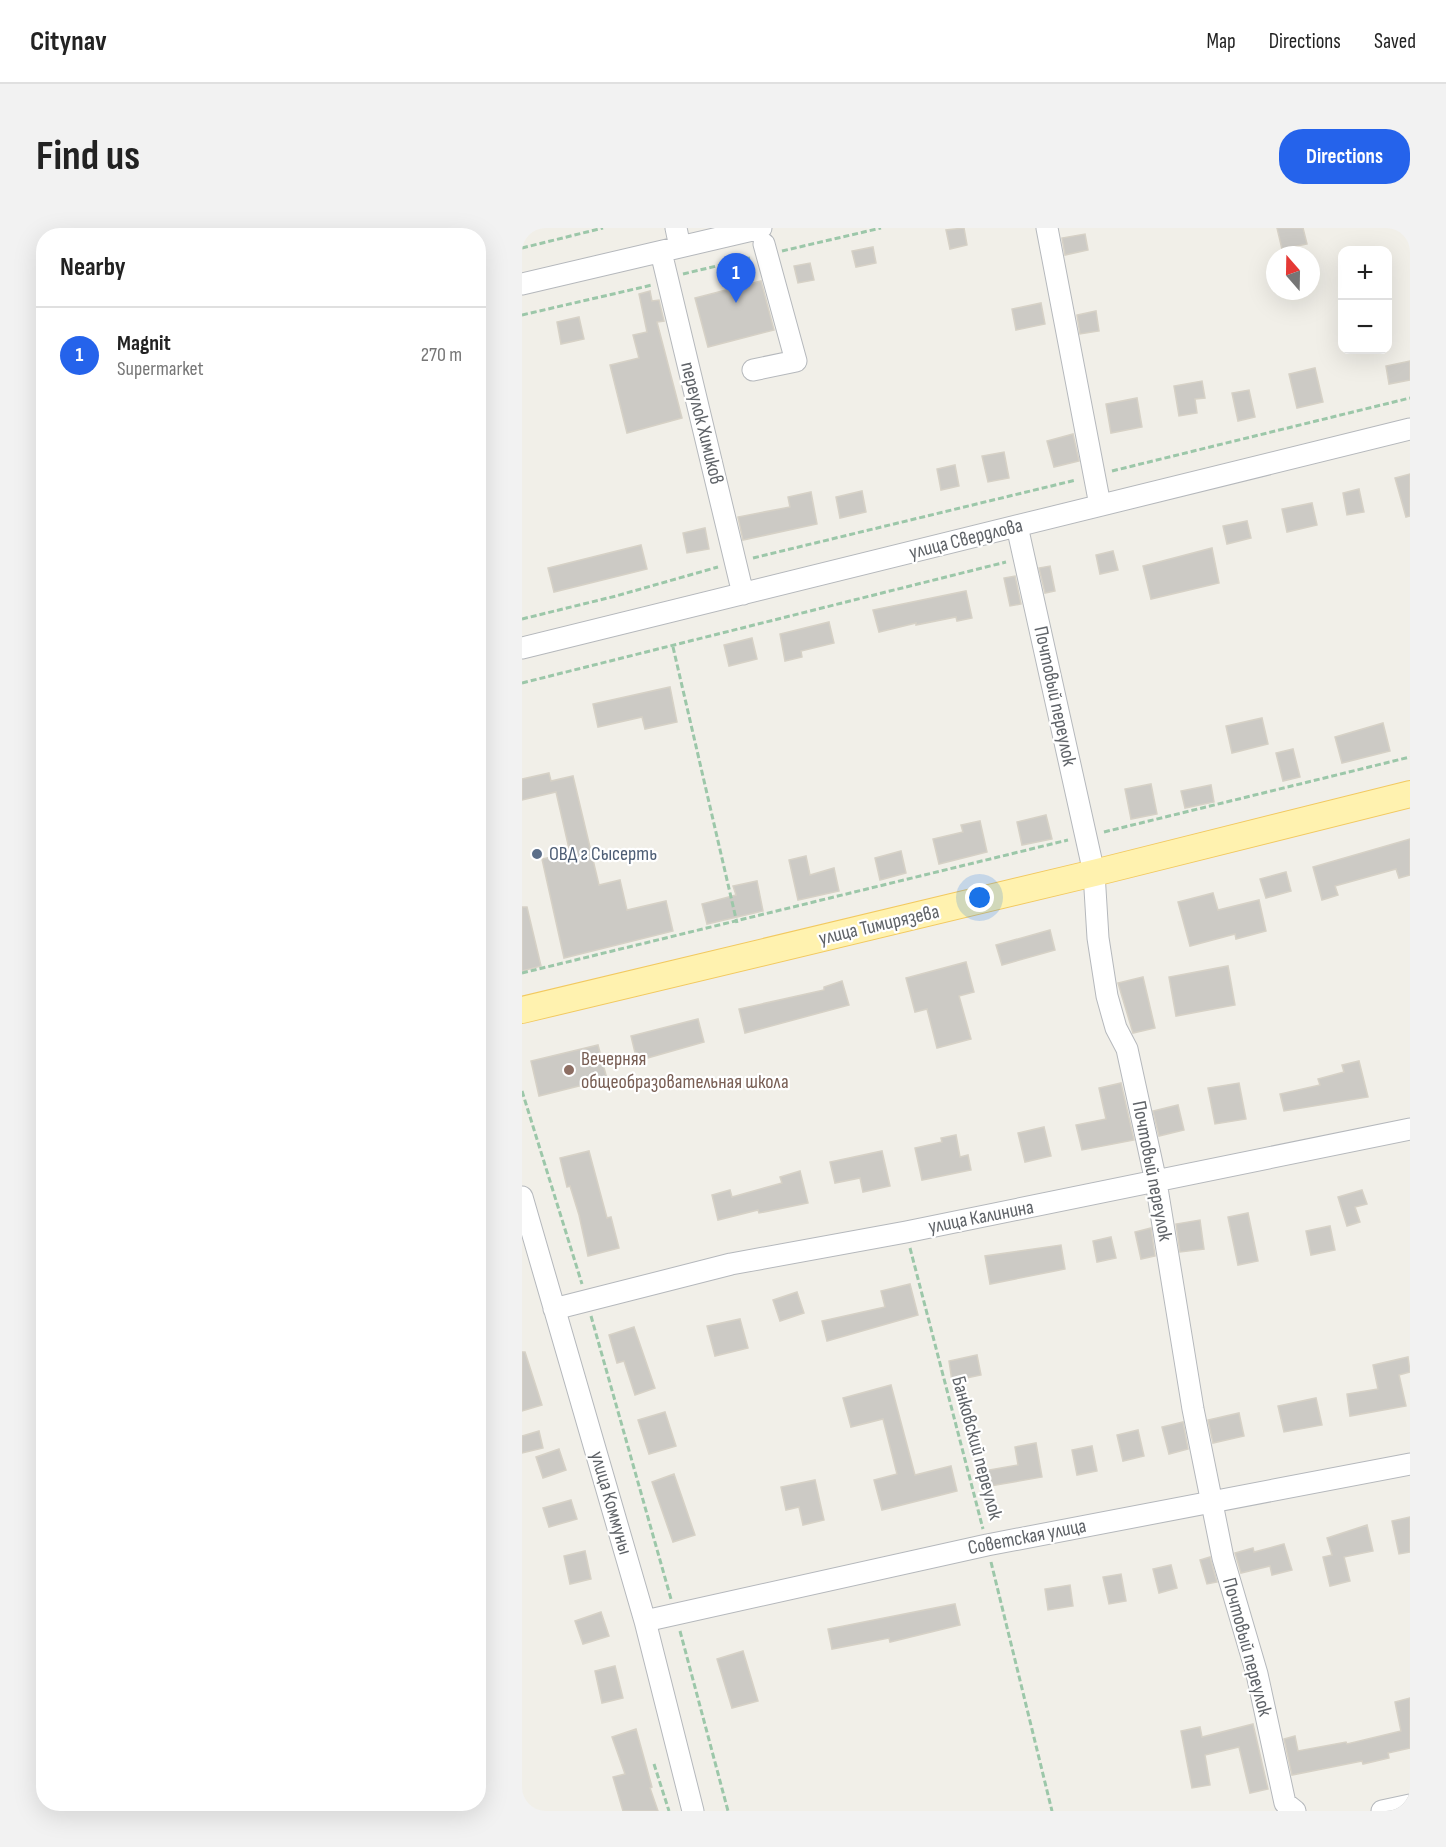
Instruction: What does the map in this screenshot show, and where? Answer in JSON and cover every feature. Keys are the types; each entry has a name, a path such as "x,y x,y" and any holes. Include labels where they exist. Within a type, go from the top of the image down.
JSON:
{"main road":[{"name":"улица Тимирязева","path":"522,1010 1094,873 1410,794"}],"street":[{"path":"1047,228 1100,505"},
{"path":"522,284 672,242 762,236 796,361 753,370"},
{"name":"переулок Химиков","path":"672,242 668,282 743,594"},
{"name":"улица Свердлова","path":"522,648 1410,429"},
{"name":"Почтовый переулок","path":"1017,526 1094,873 1098,938 1107,996 1116,1028 1127,1049 1156,1182 1193,1409 1223,1558 1257,1674 1285,1803 1295,1811"},
{"name":"улица Калинина","path":"554,1309 731,1264 906,1233 1410,1129"},
{"name":"улица Коммуны","path":"522,1197 645,1621 693,1811"},
{"name":"Советская улица","path":"645,1621 987,1545 1410,1464"},
{"path":"1383,1811 1410,1805"}],"path":[{"path":"522,248 603,228"},
{"path":"522,315 668,282"},
{"path":"522,619 616,596 735,562 1410,398"},
{"path":"522,683 1024,557"},
{"path":"673,646 737,922"},
{"path":"522,972 590,954 737,922 1410,757"},
{"path":"522,1091 587,1300 728,1811"},
{"name":"Банковский переулок","path":"906,1233 987,1545 1052,1811"},
{"path":"654,1764 669,1811"}],"building":[{"path":"964,228 967,245 950,249 946,230"},
{"path":"1277,228 1303,228 1307,244 1281,246"},
{"path":"1085,234 1088,250 1065,255 1062,238"},
{"path":"873,247 876,263 856,267 852,251"},
{"path":"810,263 814,280 798,283 794,266"},
{"path":"761,281 774,330 708,347 695,298"},
{"path":"650,291 652,301 659,300 664,321 657,322 682,418 627,433 610,365 639,358 633,335 647,332 639,294"},
{"path":"1041,303 1045,324 1016,330 1012,309"},
{"path":"1096,311 1099,331 1080,334 1077,315"},
{"path":"579,317 584,339 561,344 557,322"},
{"path":"1410,361 1410,380 1389,384 1386,366"},
{"path":"1315,368 1323,402 1297,408 1289,374"},
{"path":"1202,381 1205,398 1195,399 1197,413 1179,416 1174,386"},
{"path":"1249,390 1255,417 1238,421 1232,393"},
{"path":"1137,398 1142,427 1111,433 1106,404"},
{"path":"1073,434 1079,461 1054,467 1047,441"},
{"path":"1004,452 1009,478 988,482 982,456"},
{"path":"955,465 959,486 941,490 937,469"},
{"path":"1410,474 1410,516 1406,517 1395,478"},
{"path":"1359,489 1364,512 1347,515 1343,493"},
{"path":"862,491 866,512 840,518 836,497"},
{"path":"811,492 817,524 743,540 738,517 790,507 788,497"},
{"path":"1312,503 1317,525 1287,532 1282,509"},
{"path":"1247,521 1251,538 1227,544 1223,526"},
{"path":"705,528 709,549 687,553 683,533"},
{"path":"641,545 647,569 554,592 548,568"},
{"path":"1212,548 1219,583 1151,599 1143,566"},
{"path":"1113,551 1118,570 1100,574 1096,555"},
{"path":"1050,566 1055,591 1045,593 1039,568"},
{"path":"1015,576 1021,604 1010,606 1004,578"},
{"path":"966,591 972,618 957,621 956,617 916,625 916,623 879,632 873,610"},
{"path":"829,622 834,643 801,651 802,657 785,661 780,634"},
{"path":"752,638 757,659 729,666 724,645"},
{"path":"670,687 677,722 645,729 642,717 598,727 593,704"},
{"path":"1262,718 1268,744 1232,753 1226,726"},
{"path":"1383,723 1390,751 1342,763 1335,737"},
{"path":"1293,749 1300,777 1283,781 1276,753"},
{"path":"549,773 551,781 573,776 599,885 620,880 627,910 666,901 673,931 564,958 542,859 570,853 556,792 522,800 522,779"},
{"path":"1151,784 1157,814 1131,819 1125,789"},
{"path":"1211,785 1214,802 1185,808 1181,791"},
{"path":"1046,815 1052,839 1022,845 1017,822"},
{"path":"980,821 987,852 939,864 933,839 963,832 961,825"},
{"path":"1410,839 1410,875 1399,878 1396,869 1335,886 1338,895 1322,900 1313,867"},
{"path":"901,851 906,873 880,880 875,858"},
{"path":"806,856 810,875 834,868 839,891 798,900 789,860"},
{"path":"1286,872 1291,891 1266,898 1260,879"},
{"path":"757,881 763,911 707,924 702,904 736,895 733,886"},
{"path":"1213,893 1218,910 1259,900 1266,931 1236,939 1235,934 1190,946 1178,902"},
{"path":"522,907 527,907 541,966 522,971"},
{"path":"1050,930 1055,950 1002,965 996,945"},
{"path":"966,962 974,992 959,996 971,1039 937,1048 927,1009 915,1012 906,978"},
{"path":"1228,966 1235,1005 1176,1016 1169,977"},
{"path":"1143,977 1155,1028 1133,1033 1118,983"},
{"path":"842,981 849,1005 745,1033 739,1009 824,990 824,987"},
{"path":"698,1019 704,1042 637,1061 631,1036"},
{"name":"Вечерняя общеобразовательная школа","path":"598,1045 607,1079 539,1096 531,1061"},
{"path":"1359,1061 1368,1097 1284,1111 1280,1094 1320,1085 1318,1079 1344,1072 1342,1065"},
{"path":"1121,1083 1134,1140 1082,1150 1076,1125 1106,1119 1099,1088"},
{"path":"1239,1083 1246,1119 1215,1124 1208,1088"},
{"path":"1178,1105 1184,1130 1159,1136 1153,1111"},
{"path":"1044,1127 1051,1156 1025,1162 1018,1133"},
{"path":"956,1135 960,1157 968,1155 971,1170 922,1180 915,1148 942,1142 941,1138"},
{"path":"589,1151 607,1218 611,1217 619,1248 588,1256 579,1215 570,1186 567,1187 560,1158"},
{"path":"882,1151 890,1186 863,1192 860,1178 835,1183 830,1162"},
{"path":"800,1171 808,1203 759,1213 758,1210 718,1220 712,1195 730,1190 732,1197 782,1183 780,1177"},
{"path":"1362,1190 1367,1204 1355,1207 1360,1222 1347,1226 1338,1197"},
{"path":"1248,1213 1258,1261 1238,1265 1228,1217"},
{"path":"1200,1220 1204,1249 1180,1252 1176,1224"},
{"path":"1330,1226 1335,1250 1311,1255 1306,1231"},
{"path":"1151,1228 1155,1256 1141,1259 1135,1232"},
{"path":"1111,1237 1116,1258 1097,1262 1093,1241"},
{"path":"1061,1245 1065,1269 990,1284 985,1256"},
{"path":"910,1284 918,1315 827,1341 822,1321 885,1307 881,1291"},
{"path":"797,1292 804,1313 780,1321 773,1300"},
{"path":"740,1319 748,1348 715,1356 707,1326"},
{"path":"634,1327 655,1388 635,1395 624,1361 617,1363 609,1335"},
{"path":"522,1352 525,1352 542,1405 522,1411"},
{"path":"977,1355 981,1375 952,1381 949,1361"},
{"path":"1408,1357 1410,1372 1399,1375 1406,1406 1350,1416 1347,1394 1378,1389 1373,1365"},
{"path":"891,1385 915,1475 951,1466 957,1491 882,1510 874,1480 897,1474 883,1419 851,1427 843,1398"},
{"path":"1316,1398 1322,1425 1284,1432 1278,1406"},
{"path":"665,1412 676,1446 649,1454 638,1420"},
{"path":"1239,1413 1244,1436 1213,1443 1208,1420"},
{"path":"1183,1422 1188,1449 1169,1454 1162,1427"},
{"path":"1138,1430 1144,1456 1123,1461 1117,1435"},
{"path":"539,1431 543,1448 522,1453 522,1436"},
{"path":"1036,1443 1042,1477 985,1487 983,1471 1018,1465 1015,1447"},
{"path":"1092,1446 1097,1471 1077,1475 1072,1450"},
{"path":"559,1449 566,1470 543,1478 536,1457"},
{"path":"674,1474 695,1535 673,1542 652,1482"},
{"path":"815,1480 824,1520 803,1525 799,1507 786,1510 781,1487"},
{"path":"571,1500 577,1519 549,1527 543,1508"},
{"path":"1410,1517 1410,1552 1399,1554 1392,1521"},
{"path":"1367,1525 1373,1551 1344,1557 1350,1581 1330,1586 1323,1557 1332,1555 1327,1538"},
{"path":"1284,1544 1292,1570 1272,1575 1270,1566 1241,1573 1235,1553 1253,1548 1254,1552"},
{"path":"585,1551 591,1579 570,1584 564,1556"},
{"path":"1210,1557 1217,1582 1207,1584 1200,1560"},
{"path":"1171,1565 1177,1588 1159,1593 1153,1569"},
{"path":"1121,1574 1126,1601 1109,1604 1103,1577"},
{"path":"1070,1585 1073,1606 1048,1610 1045,1589"},
{"path":"955,1604 960,1625 890,1642 889,1638 832,1649 828,1629"},
{"path":"601,1612 609,1636 583,1644 575,1621"},
{"path":"743,1651 758,1701 732,1708 717,1659"},
{"path":"615,1666 623,1698 602,1703 595,1671"},
{"path":"1410,1698 1410,1748 1388,1753 1389,1758 1363,1764 1362,1761 1292,1775 1284,1739 1295,1736 1298,1751 1346,1742 1347,1744 1401,1731 1395,1702"},
{"path":"1253,1724 1268,1789 1250,1793 1239,1747 1205,1755 1210,1785 1192,1788 1181,1731 1200,1727 1202,1737"},
{"path":"636,1729 658,1811 623,1811 613,1777 625,1774 612,1737"}],"place":[{"name":"Magnit","path":"736,303"},
{"name":"ОВД г Сысерть","path":"537,854"},
{"name":"Вечерняя общеобразовательная школа","path":"569,1070"}]}
